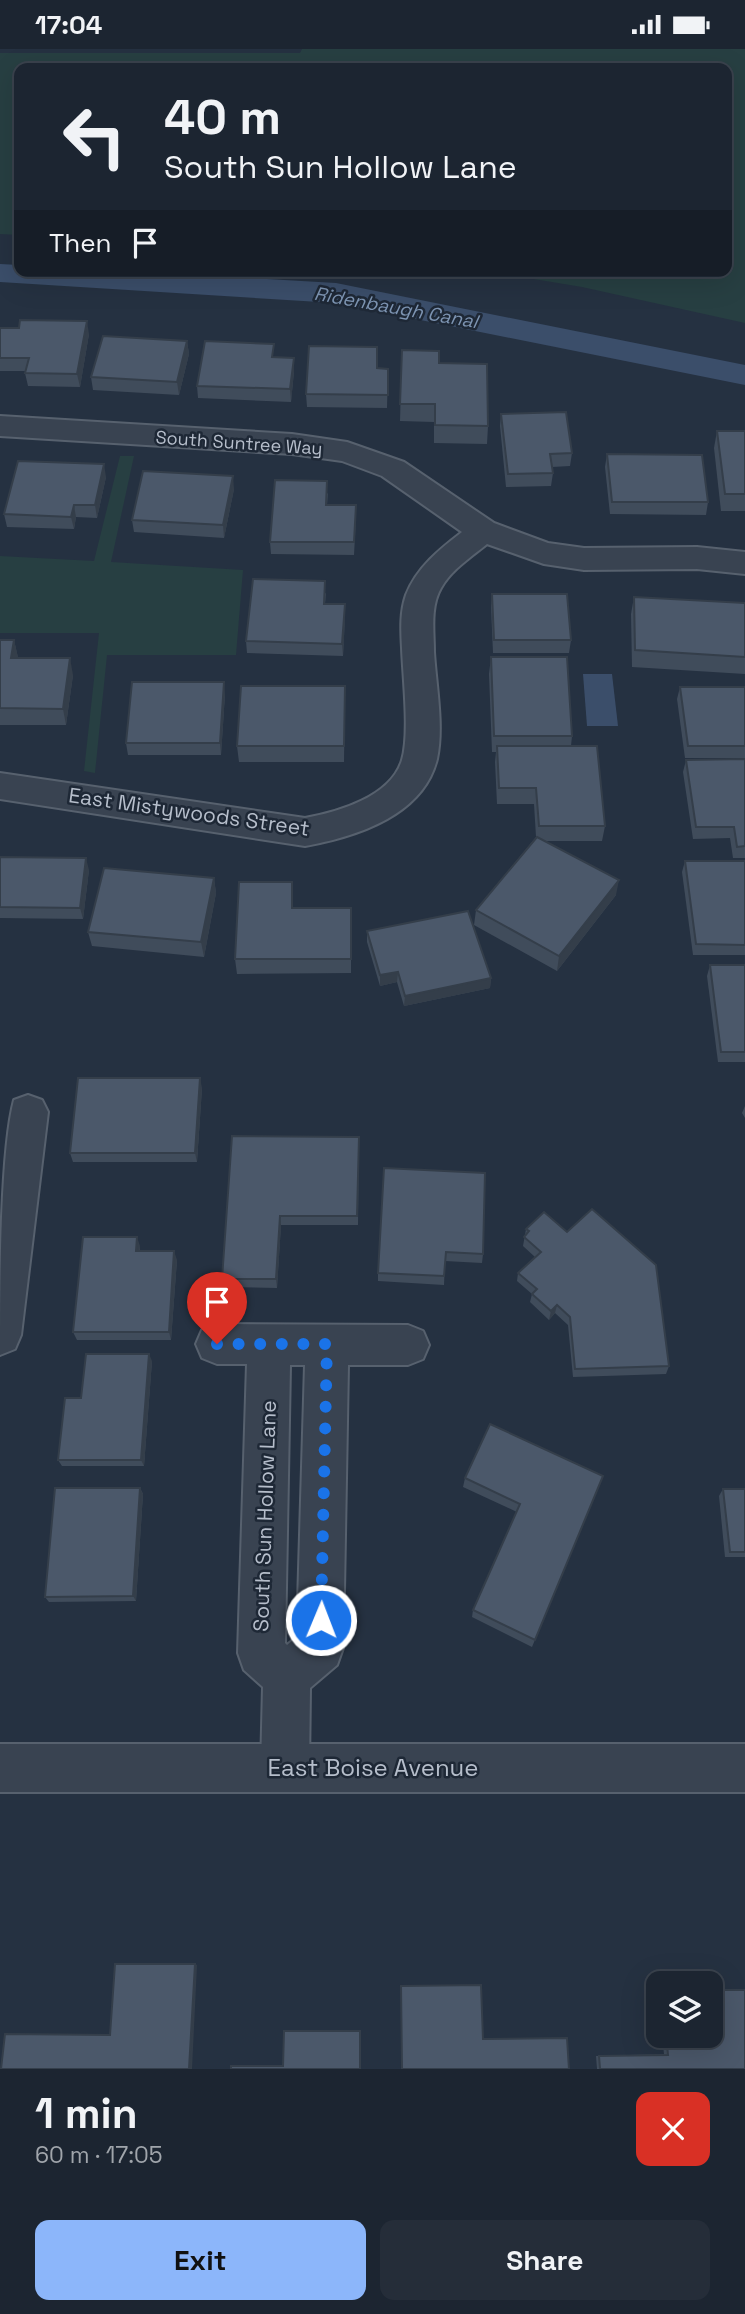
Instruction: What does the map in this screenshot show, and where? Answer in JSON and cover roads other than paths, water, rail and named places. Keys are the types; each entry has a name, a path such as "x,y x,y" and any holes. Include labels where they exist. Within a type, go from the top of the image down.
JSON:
{"street":[{"name":"South Suntree Way","path":"0,426 292,444 347,452 393,468 484,531 544,553 584,559 697,558 745,563"},
{"name":"East Mistywoods Street","path":"0,786 304,832 339,827 375,810 401,788 419,761 417,611 425,587 443,563 484,531"},
{"path":"0,1335 28,1112"},
{"path":"217,1344 408,1345"},
{"name":"South Sun Hollow Lane","path":"270,1344 261,1653 287,1677"},
{"path":"285,1768 287,1677 320,1648 327,1344"},
{"name":"East Boise Avenue","path":"0,1768 745,1768"}],"water":[{"path":"583,674 612,674 618,726 587,726"}],"waterway":[{"name":"Ridenbaugh Canal","path":"0,273 14,274"},
{"name":"Ridenbaugh Canal","path":"67,277 336,293 745,375"}]}
